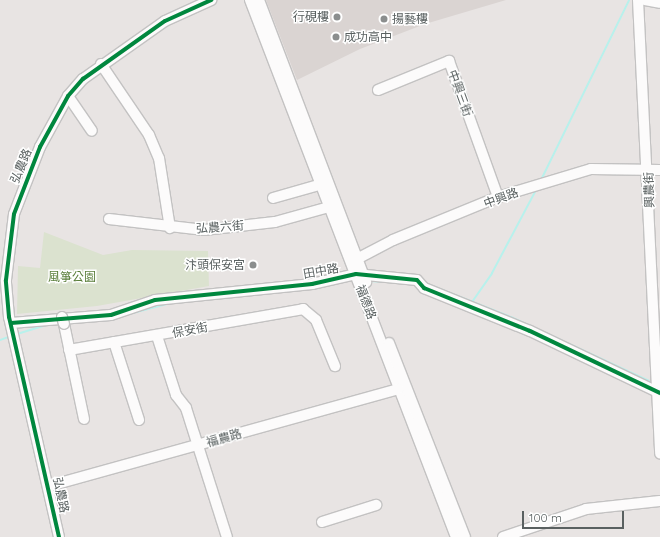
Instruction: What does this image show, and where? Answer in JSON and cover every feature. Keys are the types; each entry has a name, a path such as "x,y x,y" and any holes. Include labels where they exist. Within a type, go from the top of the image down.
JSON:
{"street":[{"name":"弘農路","path":"59,537 50,486 13,331 6,280 14,214 40,147 68,96 101,64 165,21 211,0"},
{"name":"福德路","path":"250,0 319,185 354,261"},
{"name":"福德路","path":"259,0 354,261 465,537"},
{"name":"興農街","path":"638,0 648,170 660,453"},
{"path":"645,0 660,3"},
{"name":"中興三街","path":"378,90 449,61 498,197"},
{"path":"101,64 149,135 159,158 170,228"},
{"path":"68,96 92,131"},
{"name":"中興路","path":"354,261 393,240 498,197 591,169 660,170"},
{"path":"273,198 319,185"},
{"name":"弘農六街","path":"109,219 170,228 204,230 275,222 329,207"},
{"name":"福德路","path":"360,276 398,389 456,537"},
{"name":"田中路","path":"13,331 63,320 111,315 155,300 312,284 360,276 417,280 424,288 530,331 658,393"},
{"name":"保安街","path":"70,350 157,336 303,309 310,312 335,366"},
{"path":"63,320 84,419"},
{"path":"157,336 197,445 227,537"},
{"path":"114,342 139,420"},
{"name":"福農路","path":"50,486 398,389"},
{"path":"502,537 586,509 660,501"},
{"path":"322,522 376,506"},
{"path":"536,526 538,537"}],"shaded area":[{"name":"成功高中","path":"266,0 506,0 425,24 360,49 297,80"}],"green space":[{"name":"風箏公園","path":"44,232 103,255 132,250 208,251 209,286 97,306 17,314 18,266 40,268"}],"waterway":[{"path":"541,180 629,0"},
{"path":"472,302 492,273 536,190"},
{"path":"369,281 391,282"},
{"path":"425,283 511,317 654,383"},
{"path":"129,314 171,303"},
{"path":"80,322 105,320"},
{"path":"17,334 49,324"},
{"path":"0,340 11,336"}],"cycle path":[{"path":"59,537 9,317 6,280 14,214 40,147 68,96 83,79 165,21 211,0"},
{"path":"11,323 111,315 155,300 312,284 356,274 417,280 424,288 530,331 660,393"}],"place":[{"name":"行硯樓","path":"337,17"},
{"name":"揚藝樓","path":"384,19"},
{"name":"成功高中","path":"336,37"},
{"name":"汴頭保安宮","path":"253,265"}]}
